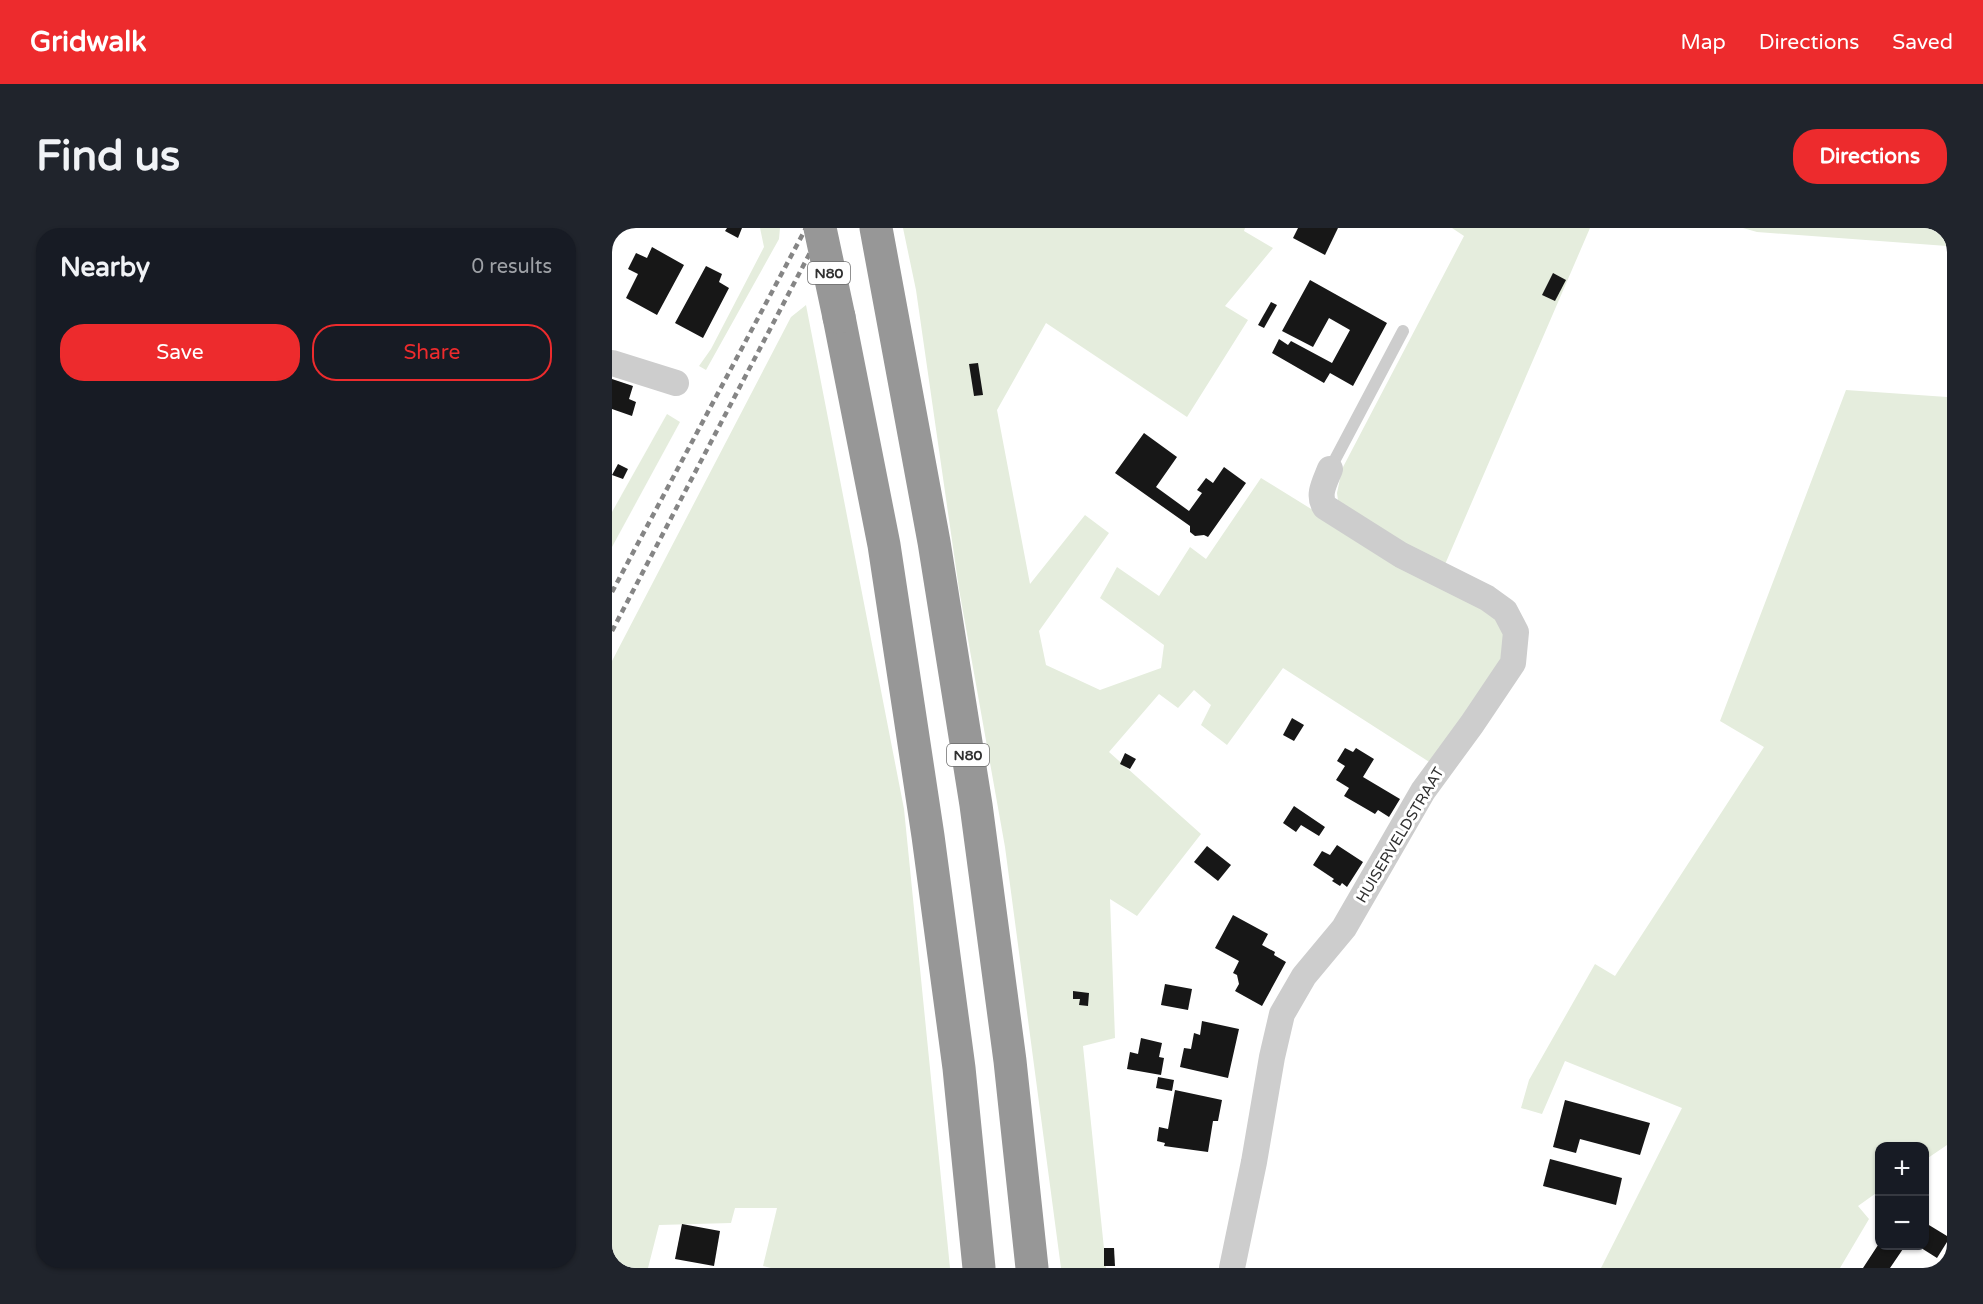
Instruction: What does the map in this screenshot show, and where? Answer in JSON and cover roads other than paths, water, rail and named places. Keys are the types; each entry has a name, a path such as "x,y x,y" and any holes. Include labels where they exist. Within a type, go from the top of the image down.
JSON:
{"highway":[{"name":"N80","path":"820,228 884,545 927,824 959,1068 979,1268"},
{"name":"N80","path":"878,236 932,531 976,805 1010,1061 1032,1268"}],"street":[{"path":"612,363 676,382"},
{"name":"HUISERVELDSTRAAT","path":"1232,1268 1282,1014 1304,976 1344,928 1423,791 1513,663 1516,632 1505,611 1487,598 1401,555 1325,507 1321,501 1322,492 1330,469"}],"lane":[{"path":"1330,469 1403,331"}],"railway":[{"path":"612,592 806,228"},
{"path":"612,631 823,228"}]}
